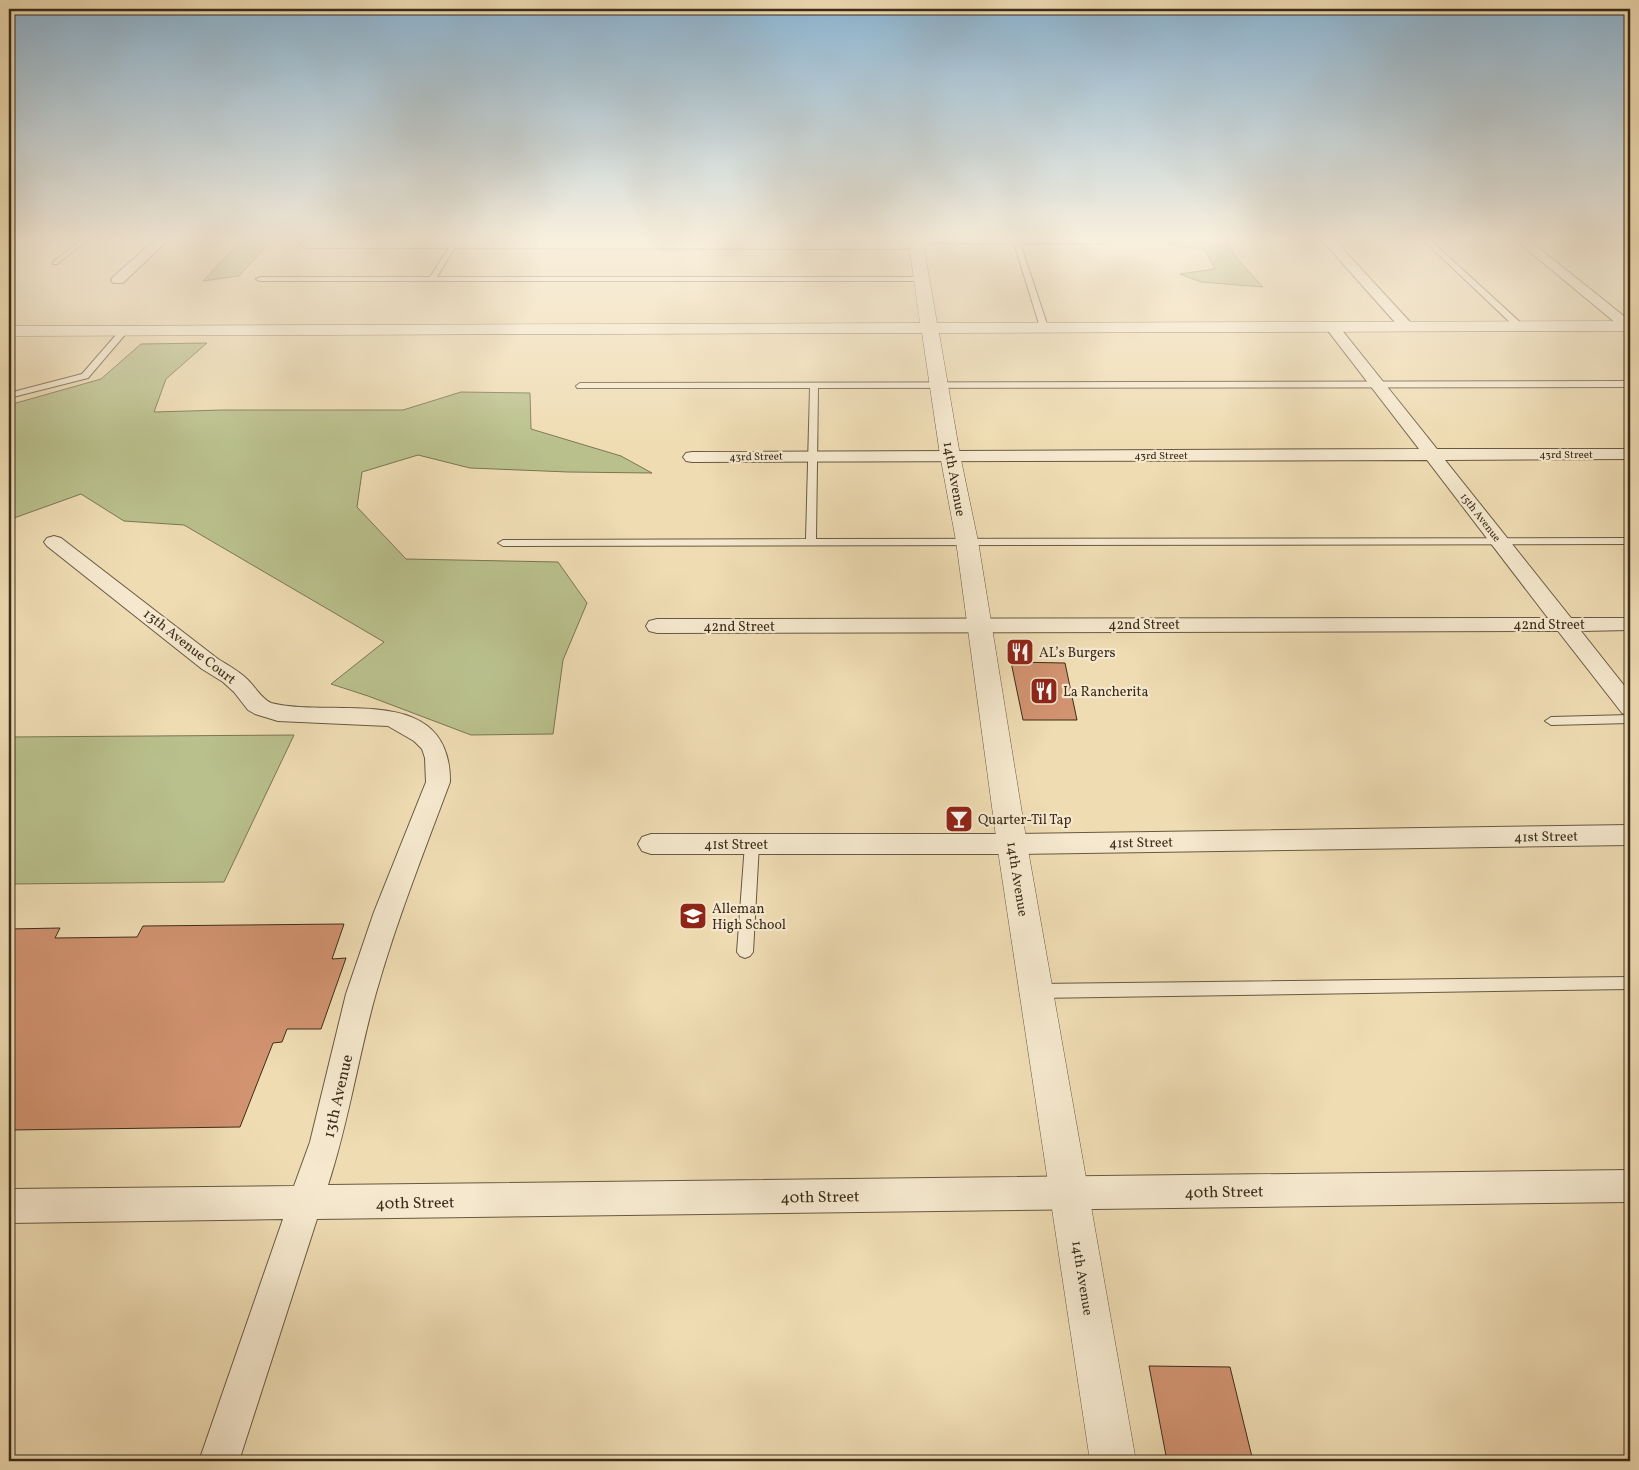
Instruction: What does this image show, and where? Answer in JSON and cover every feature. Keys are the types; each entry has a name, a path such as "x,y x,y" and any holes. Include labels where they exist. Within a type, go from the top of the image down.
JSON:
{"street":[{"name":"14th Avenue","path":"925,306 950,455 967,541 1012,844 1113,1461"},
{"path":"1387,306 1406,326"},
{"path":"1604,306 1629,326"},
{"path":"9,331 1629,326"},
{"name":"15th Avenue","path":"1332,327 1500,541 1562,624 1630,708"},
{"name":"43rd Street","path":"692,457 1630,454"},
{"name":"13th Avenue Court","path":"54,542 210,664 231,677 242,687 256,705 263,709 278,713 392,718 406,724 421,735"},
{"name":"42nd Street","path":"658,626 1630,624"},
{"name":"13th Avenue","path":"219,1461 326,1142 361,994 388,912 438,782 439,767 435,749 421,735"},
{"name":"41st Street","path":"651,844 1012,844 1630,835"},
{"name":"40th Street","path":"9,1206 1630,1186"}],"lane":[{"path":"1037,306 1044,327"},
{"path":"1497,306 1519,326"},
{"path":"9,396 85,376 125,330"},
{"path":"580,386 1630,384"},
{"path":"811,541 814,386"},
{"path":"503,543 1630,540"},
{"path":"1551,721 1630,719"},
{"path":"745,952 752,844"},
{"path":"1036,991 1630,983"}],"green space":[{"path":"207,343 166,379 154,412 403,410 461,392 530,393 531,429 621,456 652,473 470,468 418,455 362,472 357,507 406,559 558,562 587,603 563,660 553,734 471,735 331,684 384,642 184,525 124,521 81,494 14,518 9,522 9,405 101,379 141,344"},
{"path":"294,735 224,882 9,884 9,737"}],"building":[{"name":"La Rancherita","path":"1011,662 1065,663 1077,720 1023,720"},
{"path":"344,924 332,959 346,958 321,1029 287,1029 282,1042 273,1043 240,1127 9,1130 9,929 60,928 55,938 137,937 143,926"},
{"path":"1149,1366 1230,1367 1253,1461 1167,1461"}],"place":[{"name":"AL’s Burgers","path":"1020,652"},
{"name":"La Rancherita","path":"1044,691"},
{"name":"Quarter-Til Tap","path":"959,819"},
{"name":"Alleman High School","path":"693,916"}]}
